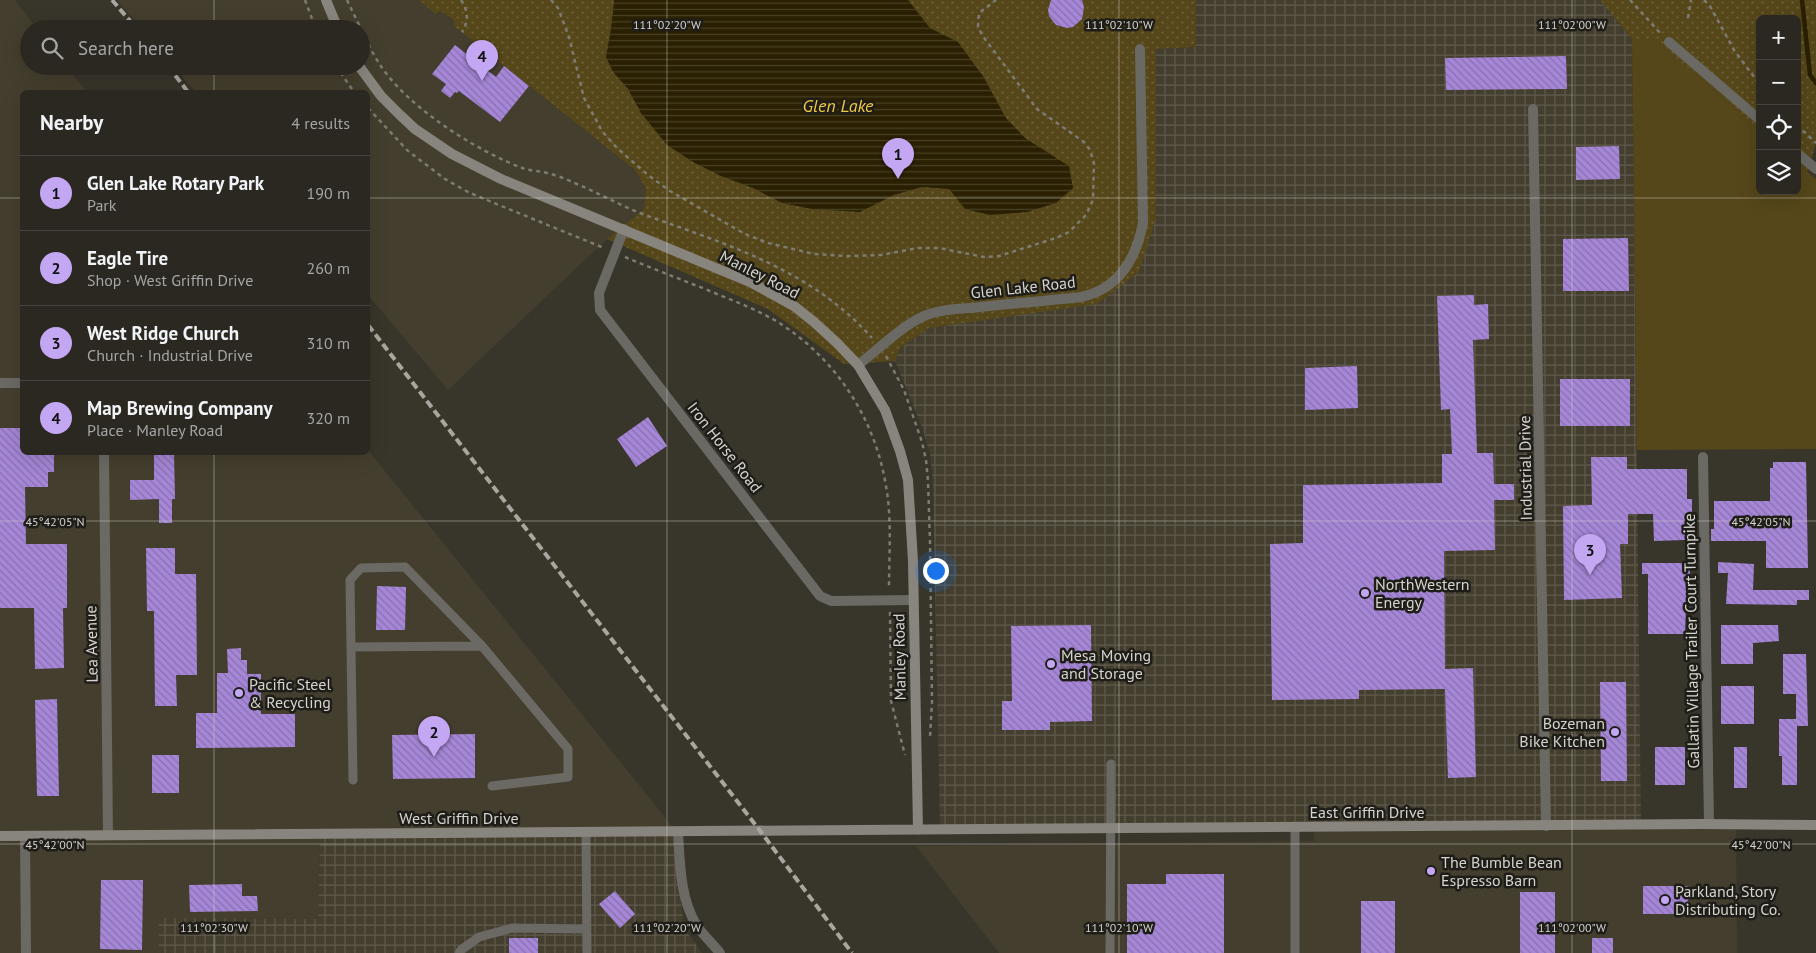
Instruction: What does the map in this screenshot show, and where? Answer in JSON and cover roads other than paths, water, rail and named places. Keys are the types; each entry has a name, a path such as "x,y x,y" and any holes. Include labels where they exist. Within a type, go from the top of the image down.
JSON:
{"main road":[{"path":"326,0 334,20"},
{"name":"Manley Road","path":"366,75 381,96 399,114 430,140 452,154 500,179 727,272 781,299 814,322 858,365 885,410 908,480 913,600 918,830"},
{"name":"East Griffin Drive","path":"918,830 1709,824 1816,825"},
{"name":"West Griffin Drive","path":"0,836 918,830"}],"street":[{"path":"1669,42 1756,117"},
{"name":"Glen Lake Road","path":"858,365 897,334 923,317 942,311 1082,297 1104,288 1118,277 1130,263 1139,243 1142,224 1140,50"},
{"name":"Industrial Drive","path":"1533,108 1546,826"},
{"path":"1801,156 1816,169"},
{"name":"Iron Horse Road","path":"624,230 599,293 600,310 820,596 831,601 913,600"},
{"path":"0,383 20,383"},
{"name":"Lea Avenue","path":"104,455 108,835"},
{"name":"Gallatin Village Trailer Court Turnpike","path":"1703,457 1709,824"},
{"path":"678,833 682,878 688,906 698,927 720,953"},
{"path":"25,836 26,953"}],"lane":[{"path":"353,780 350,580 360,568 405,567 482,646 568,749 568,777 492,786"},
{"path":"351,648 482,646"},
{"path":"1110,953 1111,764"},
{"path":"1294,953 1295,828"},
{"path":"586,833 587,953"},
{"path":"459,953 479,937 512,928 587,929"}],"water":[{"name":"Glen Lake","path":"614,0 908,0 930,28 958,42 983,76 1006,118 1025,138 1069,166 1073,188 1056,203 1027,212 990,215 965,209 949,189 922,187 894,195 860,212 812,209 782,203 693,162 667,145 641,113 628,89 613,72 606,57"}],"waterway":[{"path":"1802,0 1810,75 1816,83"}],"railway":[{"path":"112,0 129,20"},
{"path":"175,75 186,90"},
{"path":"370,328 761,832 852,953"}],"place":[{"name":"Map Brewing Company","path":"482,81"},
{"name":"Glen Lake Rotary Park","path":"898,179"},
{"name":"West Ridge Church","path":"1590,575"},
{"name":"NorthWestern Energy","path":"1365,593"},
{"name":"Mesa Moving and Storage","path":"1051,664"},
{"name":"Pacific Steel & Recycling","path":"239,693"},
{"name":"Bozeman Bike Kitchen","path":"1615,732"},
{"name":"Eagle Tire","path":"434,757"},
{"name":"The Bumble Bean Espresso Barn","path":"1431,871"},
{"name":"Parkland, Story Distributing Co.","path":"1665,900"}]}
